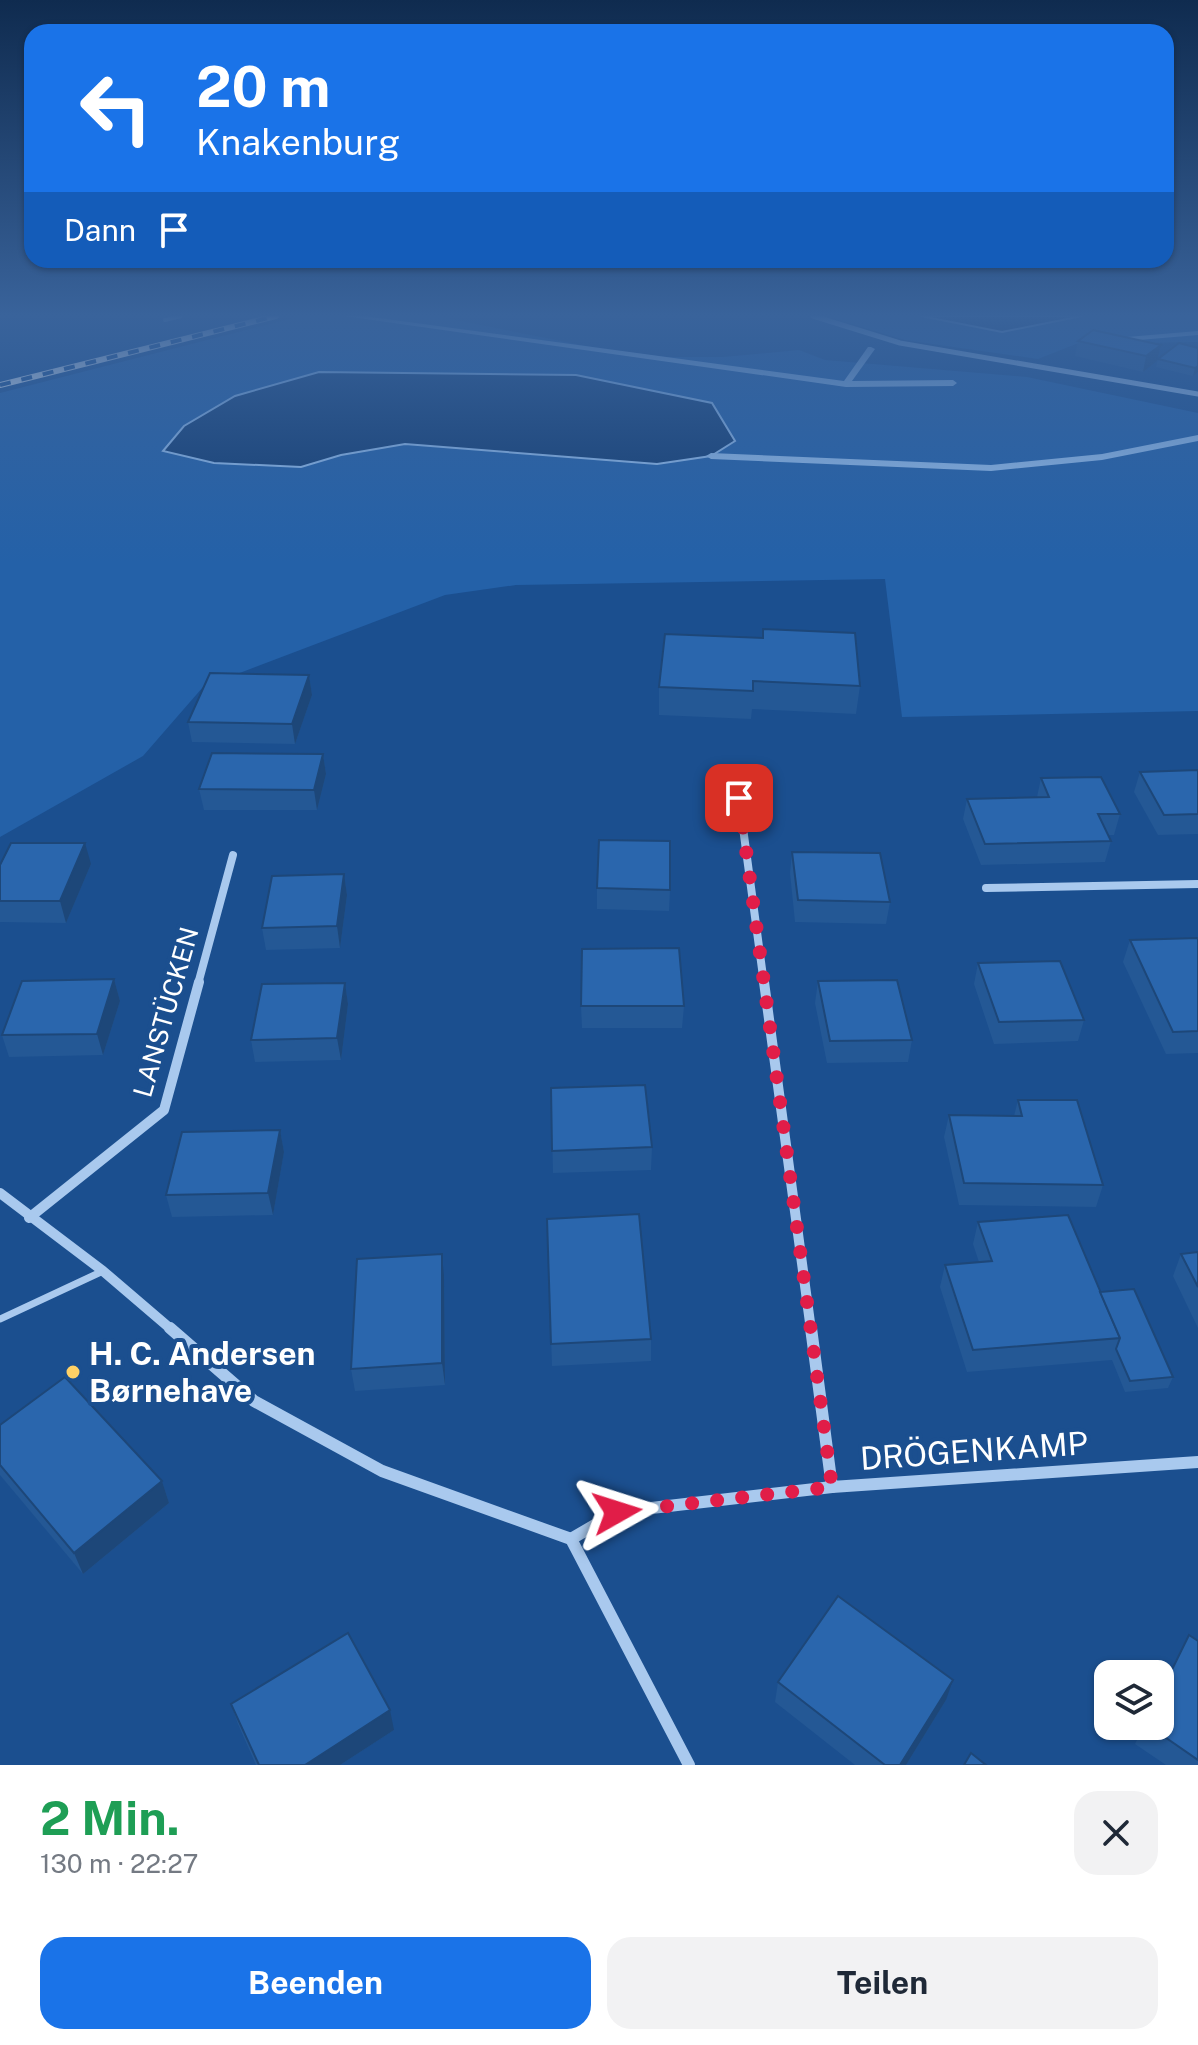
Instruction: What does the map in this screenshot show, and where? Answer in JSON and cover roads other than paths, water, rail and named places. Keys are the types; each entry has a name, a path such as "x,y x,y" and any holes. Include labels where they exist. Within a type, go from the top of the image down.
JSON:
{"street":[{"path":"739,798 832,1487"},
{"name":"LANSTÜCKEN","path":"29,1218 164,1110 233,855"},
{"path":"986,888 1198,884"},
{"path":"0,1193 29,1218 103,1271 254,1401 382,1471 571,1539 689,1765"},
{"name":"DRÖGENKAMP","path":"571,1539 617,1512 832,1487 1198,1462"}],"lane":[{"path":"0,1319 103,1271"}],"waterway":[{"path":"711,456 991,468 1102,457 1198,438"}],"place":[{"name":"H. C. Andersen Børnehave","path":"73,1372"}]}
